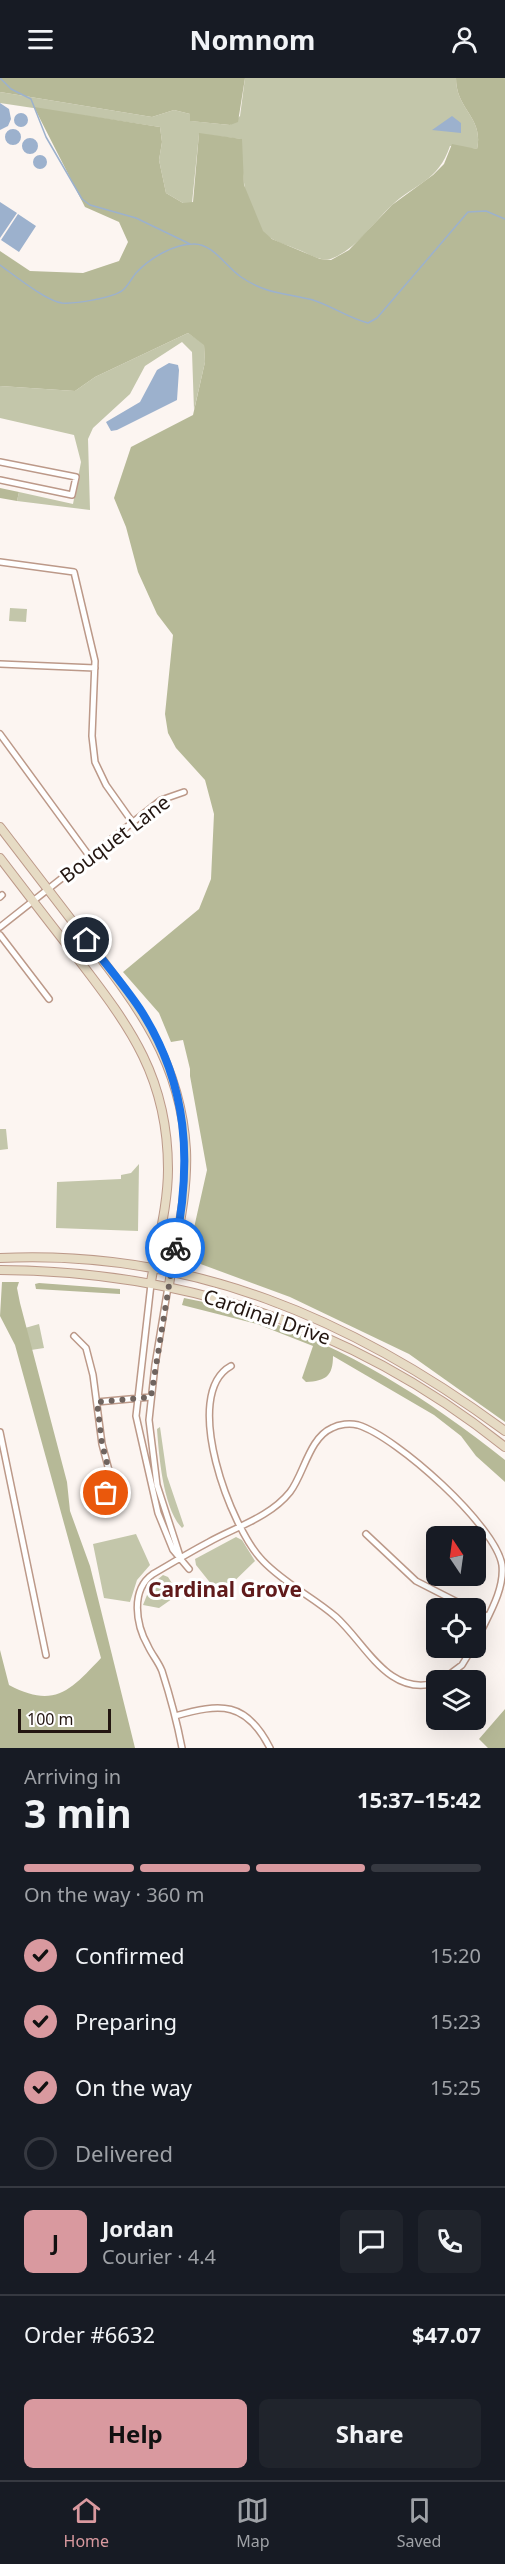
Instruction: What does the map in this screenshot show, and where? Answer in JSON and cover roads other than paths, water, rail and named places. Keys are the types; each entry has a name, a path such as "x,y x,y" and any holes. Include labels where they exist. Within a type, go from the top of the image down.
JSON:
{"main road":[{"path":"0,827 139,1008 156,1038 171,1074 183,1128 186,1171 169,1285"},
{"path":"0,858 123,1017 142,1049 154,1081 163,1118 168,1172 151,1282"},
{"name":"Cardinal Drive","path":"0,1258 69,1257 154,1266 171,1269 267,1299 352,1335 441,1385 505,1431"},
{"name":"Cardinal Drive","path":"0,1270 73,1272 151,1282 258,1309 345,1345 429,1391 505,1447"}],"street":[{"path":"0,462 76,477 72,495 0,480"},
{"path":"0,562 74,572 95,668 92,736 95,762 106,785 133,823"},
{"path":"0,664 95,668"},
{"path":"0,734 90,857"},
{"name":"Bouquet Lane","path":"0,927 169,796 184,792"},
{"path":"0,935 49,999"},
{"path":"151,1282 136,1416 153,1496 170,1542 189,1569"},
{"path":"169,1285 149,1420 154,1469 180,1558"},
{"path":"74,1336 87,1350 102,1444 111,1478 106,1493"},
{"path":"231,1365 220,1373 213,1388 212,1438 223,1490 239,1527 262,1561 335,1616 386,1672 405,1683 426,1685"},
{"path":"97,1402 151,1397"},
{"path":"182,1748 161,1669 143,1636 137,1605 145,1580 180,1558 272,1508 290,1491 324,1433 342,1424 359,1425 430,1472 497,1548 503,1567 502,1581 487,1616"},
{"path":"0,1432 46,1655"},
{"path":"366,1534 416,1581 446,1598"},
{"path":"455,1670 466,1658"},
{"path":"175,1716 209,1707 234,1710 257,1725 270,1748"}],"water":[{"path":"0,103 9,109 11,119 8,126 0,130"},
{"path":"21,113 26,115 28,120 26,125 21,127 16,125 14,120 16,115"},
{"path":"452,116 461,123 461,133 432,130"},
{"path":"13,129 21,137 13,145 5,137"},
{"path":"30,138 38,146 30,154 22,146"},
{"path":"37,155 43,155 47,162 43,169 37,169 33,165 33,159"},
{"path":"0,202 17,213 0,238"},
{"path":"18,214 36,226 19,252 1,240"},
{"path":"169,363 178,365 177,400 111,431 106,422 140,402 157,370"}],"waterway":[{"path":"0,78 11,89 31,99 46,137 82,199 90,205 136,218 190,244"},
{"path":"0,265 48,298 62,303 75,303 118,293 142,267 155,257 178,246 200,245 213,251 235,273 250,283 276,292 313,300 368,323 377,318 468,212 486,211 505,219"}],"district":[{"name":"Cardinal Grove","path":"225,1590"}]}
